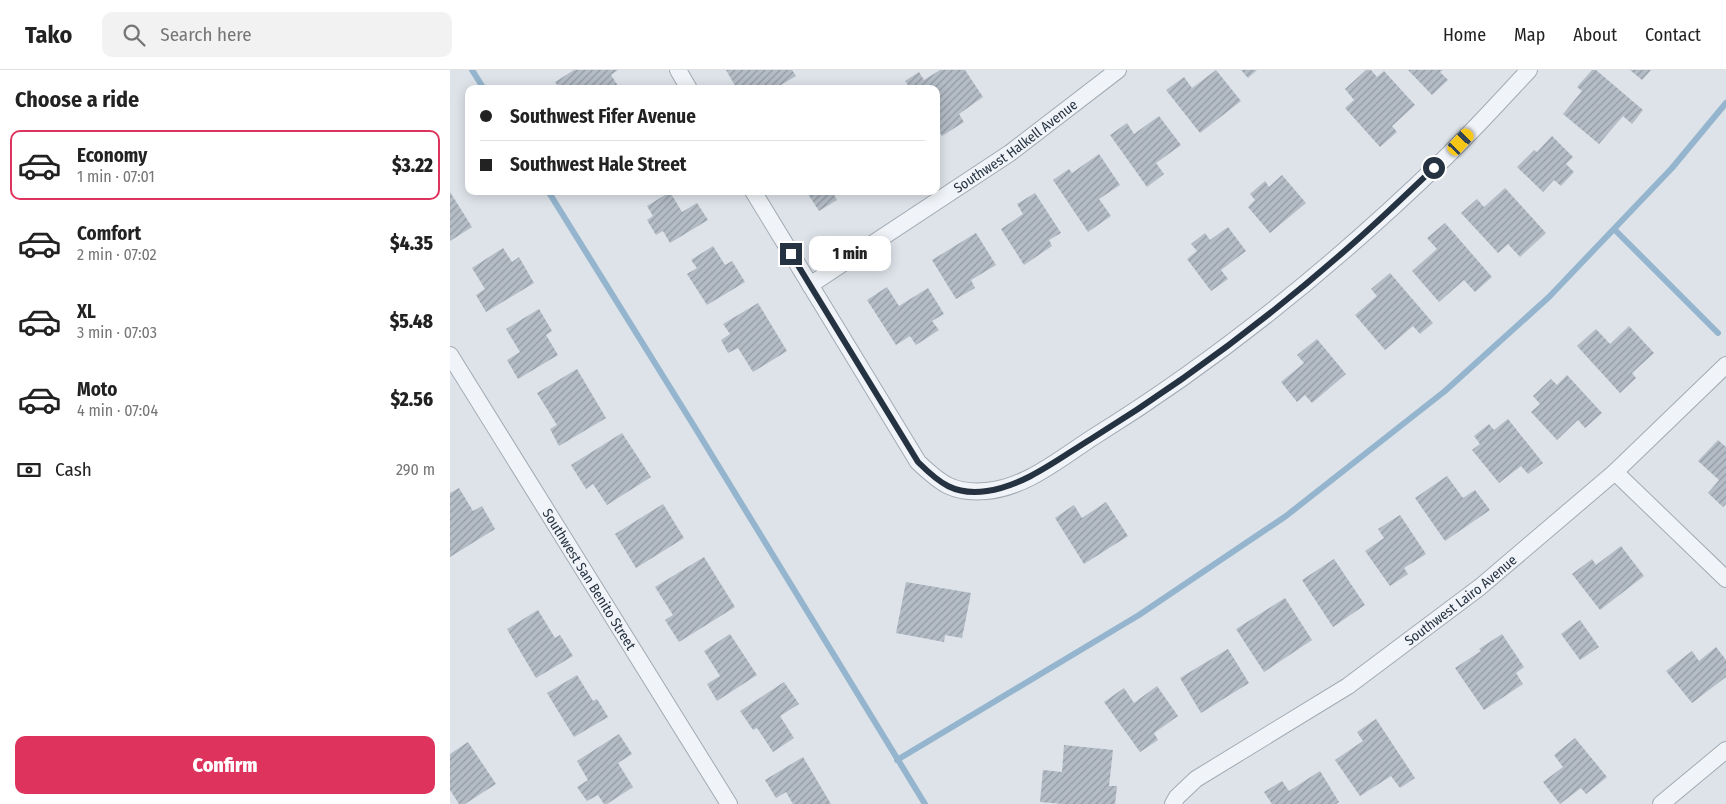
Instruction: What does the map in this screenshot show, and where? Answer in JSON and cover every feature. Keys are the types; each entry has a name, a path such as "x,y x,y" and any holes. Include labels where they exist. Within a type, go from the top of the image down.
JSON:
{"street":[{"path":"678,70 687,85"},
{"name":"Southwest Halkell Avenue","path":"810,285 1010,153 1118,70"},
{"path":"755,195 918,462 939,482 963,492 987,491 1024,481 1143,406 1252,327 1356,241 1448,156 1529,70"},
{"name":"Southwest San Benito Street","path":"450,355 729,804"},
{"name":"Southwest Lairo Avenue","path":"1173,804 1177,797 1196,779 1348,686 1480,587 1615,472 1726,365"},
{"path":"1615,472 1726,579"},
{"path":"1661,804 1726,750"}],"building":[{"path":"574,70 618,70 611,75 617,85 557,85 555,82"},
{"path":"726,70 792,70 796,76 781,85 735,85"},
{"path":"940,70 965,70 983,97 959,114 964,122 942,136 940,133 940,85 908,85 905,81 919,72 924,80"},
{"path":"1216,70 1241,101 1200,133 1166,90 1184,77 1192,88"},
{"path":"1241,70 1257,70 1248,78"},
{"path":"1366,70 1371,70 1377,77 1384,71 1415,105 1392,126 1397,132 1380,147 1345,108 1354,100 1345,89"},
{"path":"1408,70 1443,70 1440,72 1448,80 1432,95"},
{"path":"1592,70 1596,70 1643,110 1632,124 1623,116 1599,144 1563,114 1582,91 1577,87"},
{"path":"1630,70 1651,70 1642,80"},
{"path":"1159,116 1181,145 1156,163 1164,174 1147,187 1110,135 1127,123 1134,134"},
{"path":"1552,136 1573,157 1566,164 1574,172 1561,186 1554,180 1543,192 1517,167 1534,150 1537,152"},
{"path":"1099,154 1120,185 1099,199 1111,216 1088,232 1053,180 1069,169 1072,173"},
{"path":"1282,175 1306,203 1270,233 1248,207 1255,200 1250,194 1265,181 1269,187"},
{"path":"1505,188 1546,233 1520,257 1508,244 1498,253 1461,213 1477,199 1484,207"},
{"path":"450,192 472,227 450,241"},
{"path":"1035,193 1061,233 1049,240 1052,246 1024,265 1001,229 1023,214 1017,204"},
{"path":"665,195 672,195 682,212 697,203 708,220 670,243 663,231 656,235 647,220 653,216 647,206"},
{"path":"809,195 834,195 837,200 819,211"},
{"path":"1445,223 1492,277 1475,292 1464,280 1439,302 1412,271 1437,249 1427,238"},
{"path":"1228,227 1246,251 1221,270 1228,279 1211,291 1187,259 1197,251 1191,244 1205,233 1210,240"},
{"path":"976,233 996,265 971,280 975,288 956,299 932,260"},
{"path":"713,246 725,265 732,261 745,282 707,305 687,274 697,268 691,260"},
{"path":"503,248 512,262 519,257 534,283 486,312 476,295 485,289 472,268"},
{"path":"1390,273 1433,323 1420,334 1413,326 1385,350 1355,315 1377,296 1371,289"},
{"path":"887,287 899,306 928,288 944,314 932,321 939,330 916,345 910,336 896,345 867,300"},
{"path":"758,303 787,351 753,372 738,348 728,353 721,340 730,334 723,324"},
{"path":"539,309 552,331 546,335 558,355 518,379 507,360 520,352 506,329"},
{"path":"1629,326 1654,353 1632,373 1636,378 1620,393 1577,346 1596,329 1610,344"},
{"path":"1317,339 1346,374 1312,403 1305,395 1297,402 1281,382 1304,363 1297,355"},
{"path":"577,369 606,418 559,446 550,429 557,425 537,393"},
{"path":"1567,375 1602,413 1585,428 1578,420 1557,440 1531,412 1540,404 1533,396 1551,379 1557,385"},
{"path":"1508,419 1543,463 1528,474 1521,466 1499,483 1472,450 1480,444 1474,436 1489,424 1494,430"},
{"path":"622,433 651,477 607,505 593,484 586,489 571,465"},
{"path":"1718,440 1726,447 1726,504 1723,507 1708,493 1719,480 1698,461"},
{"path":"1447,476 1463,498 1475,490 1490,510 1445,541 1415,498"},
{"path":"459,488 473,511 482,506 495,529 450,557 450,493"},
{"path":"1106,502 1128,536 1084,564 1055,518 1074,505 1082,518"},
{"path":"663,504 684,538 636,568 615,534"},
{"path":"1400,515 1426,554 1404,568 1408,574 1390,586 1365,551 1384,538 1378,529"},
{"path":"1621,546 1644,576 1600,610 1572,574 1592,559 1596,565"},
{"path":"704,557 735,607 679,642 665,620 673,615 655,587"},
{"path":"1334,559 1365,605 1333,627 1302,580"},
{"path":"906,582 971,593 962,638 945,635 944,642 896,633"},
{"path":"1285,598 1312,640 1264,672 1236,629"},
{"path":"538,610 555,638 560,635 573,656 536,678 507,629"},
{"path":"1580,620 1599,647 1580,660 1561,634"},
{"path":"730,634 757,675 717,701 707,684 720,676 704,651"},
{"path":"1502,634 1524,667 1516,673 1523,684 1484,710 1455,668"},
{"path":"1716,647 1726,660 1726,677 1692,703 1666,671 1692,651 1699,661"},
{"path":"1228,649 1249,683 1201,713 1180,678"},
{"path":"577,675 593,701 597,699 608,717 574,737 547,693"},
{"path":"784,682 799,704 780,716 794,738 773,752 757,728 753,730 740,711"},
{"path":"1157,686 1178,716 1154,733 1158,740 1140,752 1104,702 1124,688 1134,703"},
{"path":"1376,719 1415,778 1400,788 1391,776 1360,796 1335,760 1363,741 1357,732"},
{"path":"619,734 632,754 618,763 633,787 607,804 604,804 598,795 587,801 577,787 588,780 577,761"},
{"path":"1575,738 1607,777 1586,794 1581,788 1560,804 1543,782 1563,767 1554,755"},
{"path":"468,742 496,784 465,804 459,804 450,790 450,754"},
{"path":"1064,745 1113,750 1109,786 1117,786 1115,804 1040,802 1043,770 1062,772"},
{"path":"803,757 831,804 793,804 786,792 776,798 765,780"},
{"path":"1320,771 1339,802 1336,804 1272,804 1264,792 1282,781 1289,791"}],"waterway":[{"path":"472,70 481,85"},
{"path":"897,760 1139,615 1286,516 1445,391 1549,297 1672,168 1726,103"},
{"path":"550,195 925,804"},
{"path":"1614,229 1718,333"}],"route":[{"path":"791,254 918,462 939,482 963,492 987,491 1024,481 1143,406 1252,327 1356,241 1434,168"}]}
